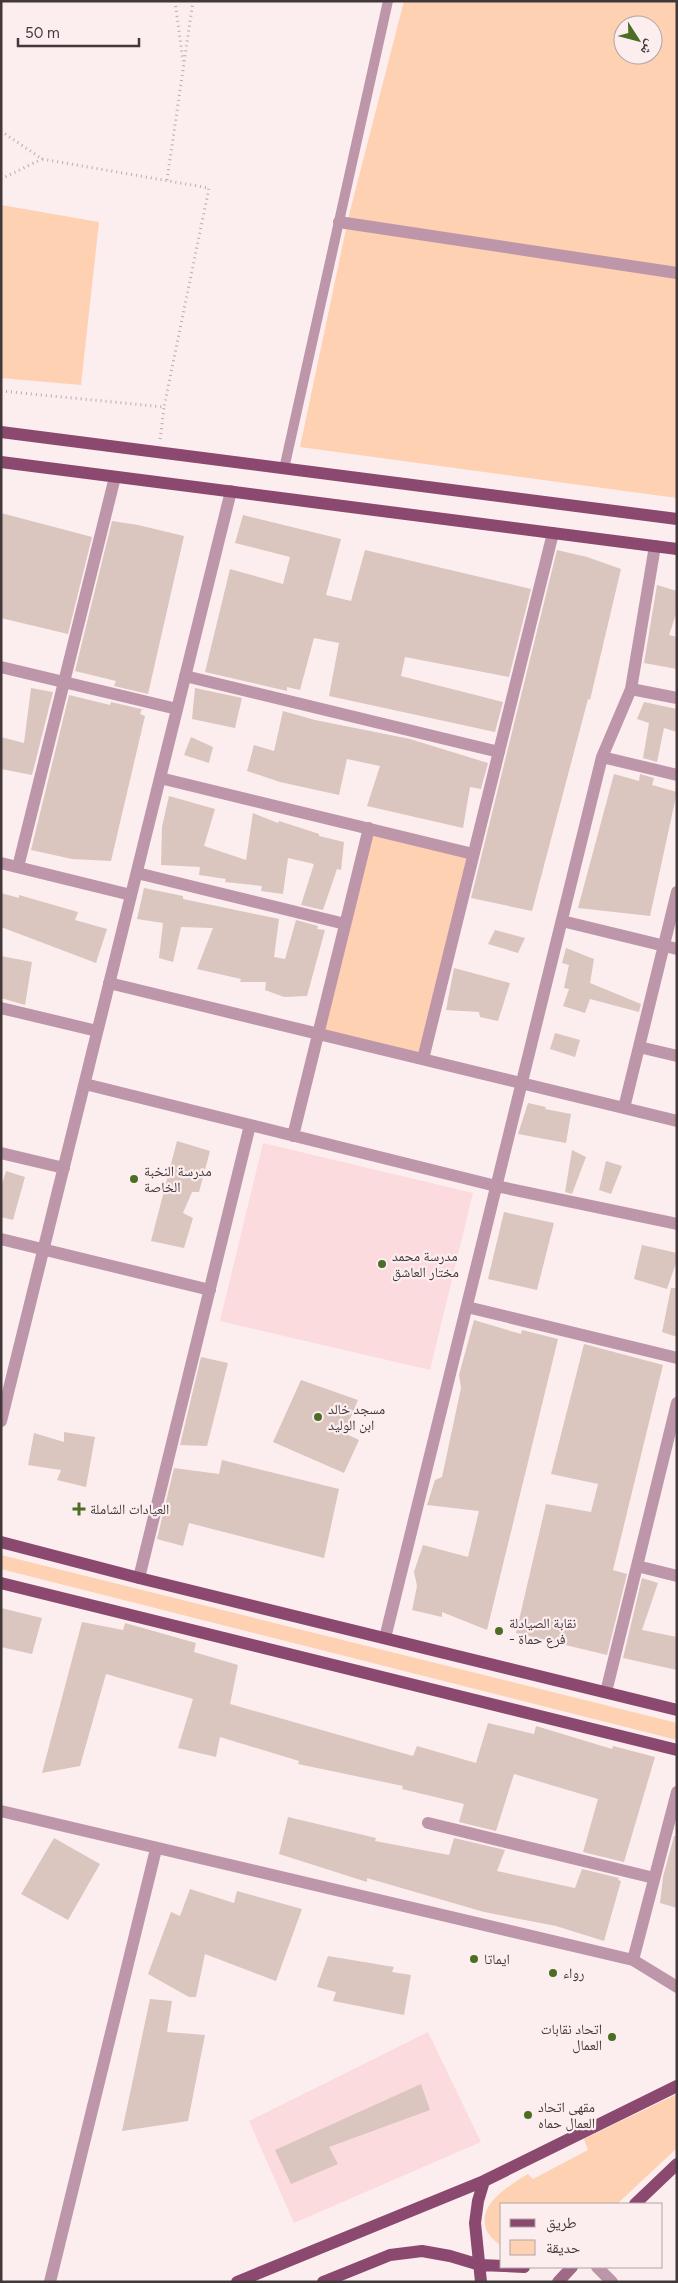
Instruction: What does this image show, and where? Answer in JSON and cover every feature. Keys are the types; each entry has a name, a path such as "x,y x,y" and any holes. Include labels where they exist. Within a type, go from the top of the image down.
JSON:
{"main road":[{"path":"1,432 677,518"},
{"path":"1,462 677,549"},
{"path":"1,1542 139,1578 677,1710"},
{"path":"1,1583 677,1750"},
{"path":"237,2282 484,2181 677,2086"},
{"path":"637,2203 677,2164"},
{"path":"481,2282 475,2223 478,2201 484,2181"},
{"path":"322,2282 390,2256 422,2251 450,2256 480,2265 500,2266"},
{"path":"558,2282 571,2268"}],"street":[{"path":"339,222 677,273"},
{"path":"18,867 115,477"},
{"path":"1,1421 5,1388 44,1250 231,491"},
{"path":"423,1059 553,533"},
{"path":"385,1638 602,756 631,689 655,546"},
{"path":"1,667 177,709"},
{"path":"185,676 499,752"},
{"path":"631,689 677,698"},
{"path":"602,756 677,775"},
{"path":"160,778 474,854"},
{"path":"293,1136 369,828"},
{"path":"1,863 131,894"},
{"path":"137,873 345,924"},
{"path":"624,1108 677,892"},
{"path":"562,921 677,950"},
{"path":"109,983 677,1121"},
{"path":"1,1008 98,1031"},
{"path":"639,1047 677,1056"},
{"path":"84,1084 496,1186 677,1224"},
{"path":"139,1578 250,1125"},
{"path":"1,1153 64,1168"},
{"path":"1,1239 210,1290"},
{"path":"467,1307 677,1358"},
{"path":"606,1692 677,1403"},
{"path":"637,1566 677,1576"},
{"path":"633,1960 677,1792"},
{"path":"1,1812 633,1960 677,1987"},
{"path":"428,1824 654,1878"},
{"path":"50,2282 156,1849"},
{"path":"598,2268 612,2282"}],"lane":[{"path":"284,469 388,1"}],"path":[{"path":"175,1 184,66"},
{"path":"167,180 193,1"},
{"path":"1,131 42,158 209,188 164,407 159,452"},
{"path":"1,179 42,158"},
{"path":"1,391 164,407"}],"shaded area":[{"path":"263,1143 473,1193 430,1370 220,1321"},
{"path":"428,2032 481,2142 294,2223 249,2121"}],"green space":[{"path":"404,1 677,1 677,498 300,447 349,215"},
{"path":"1,205 99,222 81,385 1,378"},
{"path":"369,828 473,854 423,1059 318,1033"},
{"path":"1,1555 677,1723 677,1740 1,1569"},
{"path":"677,2094 677,2148 618,2203 500,2203 500,2245 489,2235 485,2223 485,2214 489,2205 503,2190 528,2174 533,2179 588,2150 584,2139"}],"building":[{"path":"1,513 92,537 68,634 1,618"},
{"path":"243,515 341,539 326,595 351,601 365,550 531,589 509,677 405,657 401,676 503,702 495,732 329,696 339,643 314,638 300,690 287,687 287,691 205,672 230,569 283,584 290,557 235,543"},
{"path":"112,521 184,536 148,694 114,686 116,681 75,671"},
{"path":"557,550 587,557 621,569 590,700 588,699 532,911 471,898"},
{"path":"657,585 677,591 677,611 669,635 677,637 677,669 644,663"},
{"path":"31,688 53,692 32,775 1,769 1,737 24,743"},
{"path":"195,688 242,698 235,728 192,719"},
{"path":"69,695 110,705 111,702 142,709 140,714 145,716 111,861 72,859 31,850"},
{"path":"644,702 677,709 677,732 664,728 657,762 643,758 649,723 637,719"},
{"path":"283,711 315,720 410,739 488,763 481,789 470,787 463,828 367,806 380,766 347,759 339,795 280,782 247,771 254,745 274,751"},
{"path":"191,737 213,747 209,763 184,755"},
{"path":"614,774 639,781 640,774 654,778 652,785 677,792 650,916 578,908"},
{"path":"169,796 215,809 204,846 246,860 253,813 278,823 279,821 319,834 319,836 344,842 341,870 337,869 323,910 301,905 314,864 288,858 283,894 261,891 262,886 225,882 226,879 199,875 200,867 161,865 162,827"},
{"path":"144,888 183,896 183,899 279,919 274,957 285,959 296,920 318,926 317,929 325,930 307,996 284,997 265,990 266,982 240,982 241,979 197,969 213,928 181,927 173,962 159,958 163,923 137,919"},
{"path":"1,893 19,898 19,895 78,912 75,920 107,929 96,963 1,927"},
{"path":"495,930 525,938 518,953 488,944"},
{"path":"566,948 594,959 590,983 641,1004 639,1012 590,999 585,1013 563,1006 569,989 564,988 569,965 562,963"},
{"path":"1,956 32,962 25,1005 1,998"},
{"path":"454,968 510,983 498,1021 480,1017 479,1012 446,1010"},
{"path":"555,1033 580,1040 575,1057 550,1049"},
{"path":"528,1103 546,1107 545,1109 571,1114 566,1143 518,1134"},
{"path":"177,1141 210,1151 199,1192 192,1192 183,1213 193,1218 184,1248 151,1241"},
{"path":"572,1150 586,1157 572,1194 565,1192"},
{"path":"606,1161 622,1166 611,1194 599,1190"},
{"path":"6,1171 25,1177 13,1220 1,1217 1,1188"},
{"path":"504,1212 554,1223 537,1290 488,1279"},
{"path":"642,1245 677,1253 677,1260 667,1289 634,1279"},
{"path":"671,1288 677,1288 677,1337 662,1332"},
{"path":"474,1320 521,1334 522,1330 558,1339 487,1630 442,1612 442,1617 412,1610 417,1586 414,1572 423,1545 468,1557 479,1511 427,1505 435,1480 442,1477 461,1388 459,1375"},
{"path":"584,1344 663,1365 613,1570 627,1574 607,1655 516,1633 546,1504 591,1512 598,1484 551,1474"},
{"path":"201,1357 228,1363 207,1446 180,1445"},
{"name":"مسجد خالد ابن الوليد","path":"301,1380 358,1400 344,1433 359,1440 344,1473 273,1442"},
{"path":"64,1432 95,1437 86,1487 57,1480 61,1470 28,1465 34,1433 64,1442"},
{"path":"222,1460 339,1489 324,1558 189,1523 183,1546 157,1539 174,1468 219,1474"},
{"path":"642,1578 658,1583 642,1630 677,1637 677,1670 623,1658"},
{"path":"1,1608 42,1618 32,1654 1,1647"},
{"path":"82,1622 123,1630 125,1623 196,1643 194,1652 238,1665 230,1704 413,1756 417,1746 476,1763 488,1723 534,1734 536,1726 612,1749 613,1746 655,1757 624,1862 583,1852 598,1799 514,1774 496,1831 459,1822 464,1804 402,1789 403,1786 298,1764 299,1761 220,1737 216,1757 178,1748 193,1699 106,1674 80,1766 42,1773"},
{"path":"288,1817 376,1838 375,1841 449,1855 454,1838 505,1850 497,1871 575,1888 582,1869 619,1878 618,1880 621,1881 604,1941 556,1926 484,1912 367,1878 367,1882 279,1854"},
{"path":"674,1836 677,1836 677,1908 660,1903 663,1877"},
{"path":"54,1838 100,1864 68,1920 21,1894"},
{"path":"190,1889 234,1903 237,1891 302,1909 276,1981 205,1954 196,1997 189,1997 148,1974 171,1912 180,1916"},
{"path":"328,1956 394,1967 392,1972 411,1975 404,2015 333,2001 336,1992 317,1987"},
{"path":"150,1999 172,2001 167,2032 205,2035 188,2121 122,2131"},
{"path":"421,2084 430,2110 329,2147 338,2164 291,2184 275,2150"}],"place":[{"name":"مدرسة النخبة الخاصة","path":"134,1179"},
{"name":"مدرسة محمد مختار العاشق","path":"382,1264"},
{"name":"مسجد خالد ابن الوليد","path":"318,1417"},
{"name":"العيادات الشاملة","path":"79,1509"},
{"name":"نقابة الصيادلة - فرع حماة","path":"499,1631"},
{"name":"ايماتا","path":"474,1959"},
{"name":"رواء","path":"553,1973"},
{"name":"اتحاد نقابات العمال","path":"612,2037"},
{"name":"مقهى اتحاد العمال حماه","path":"528,2115"}]}
